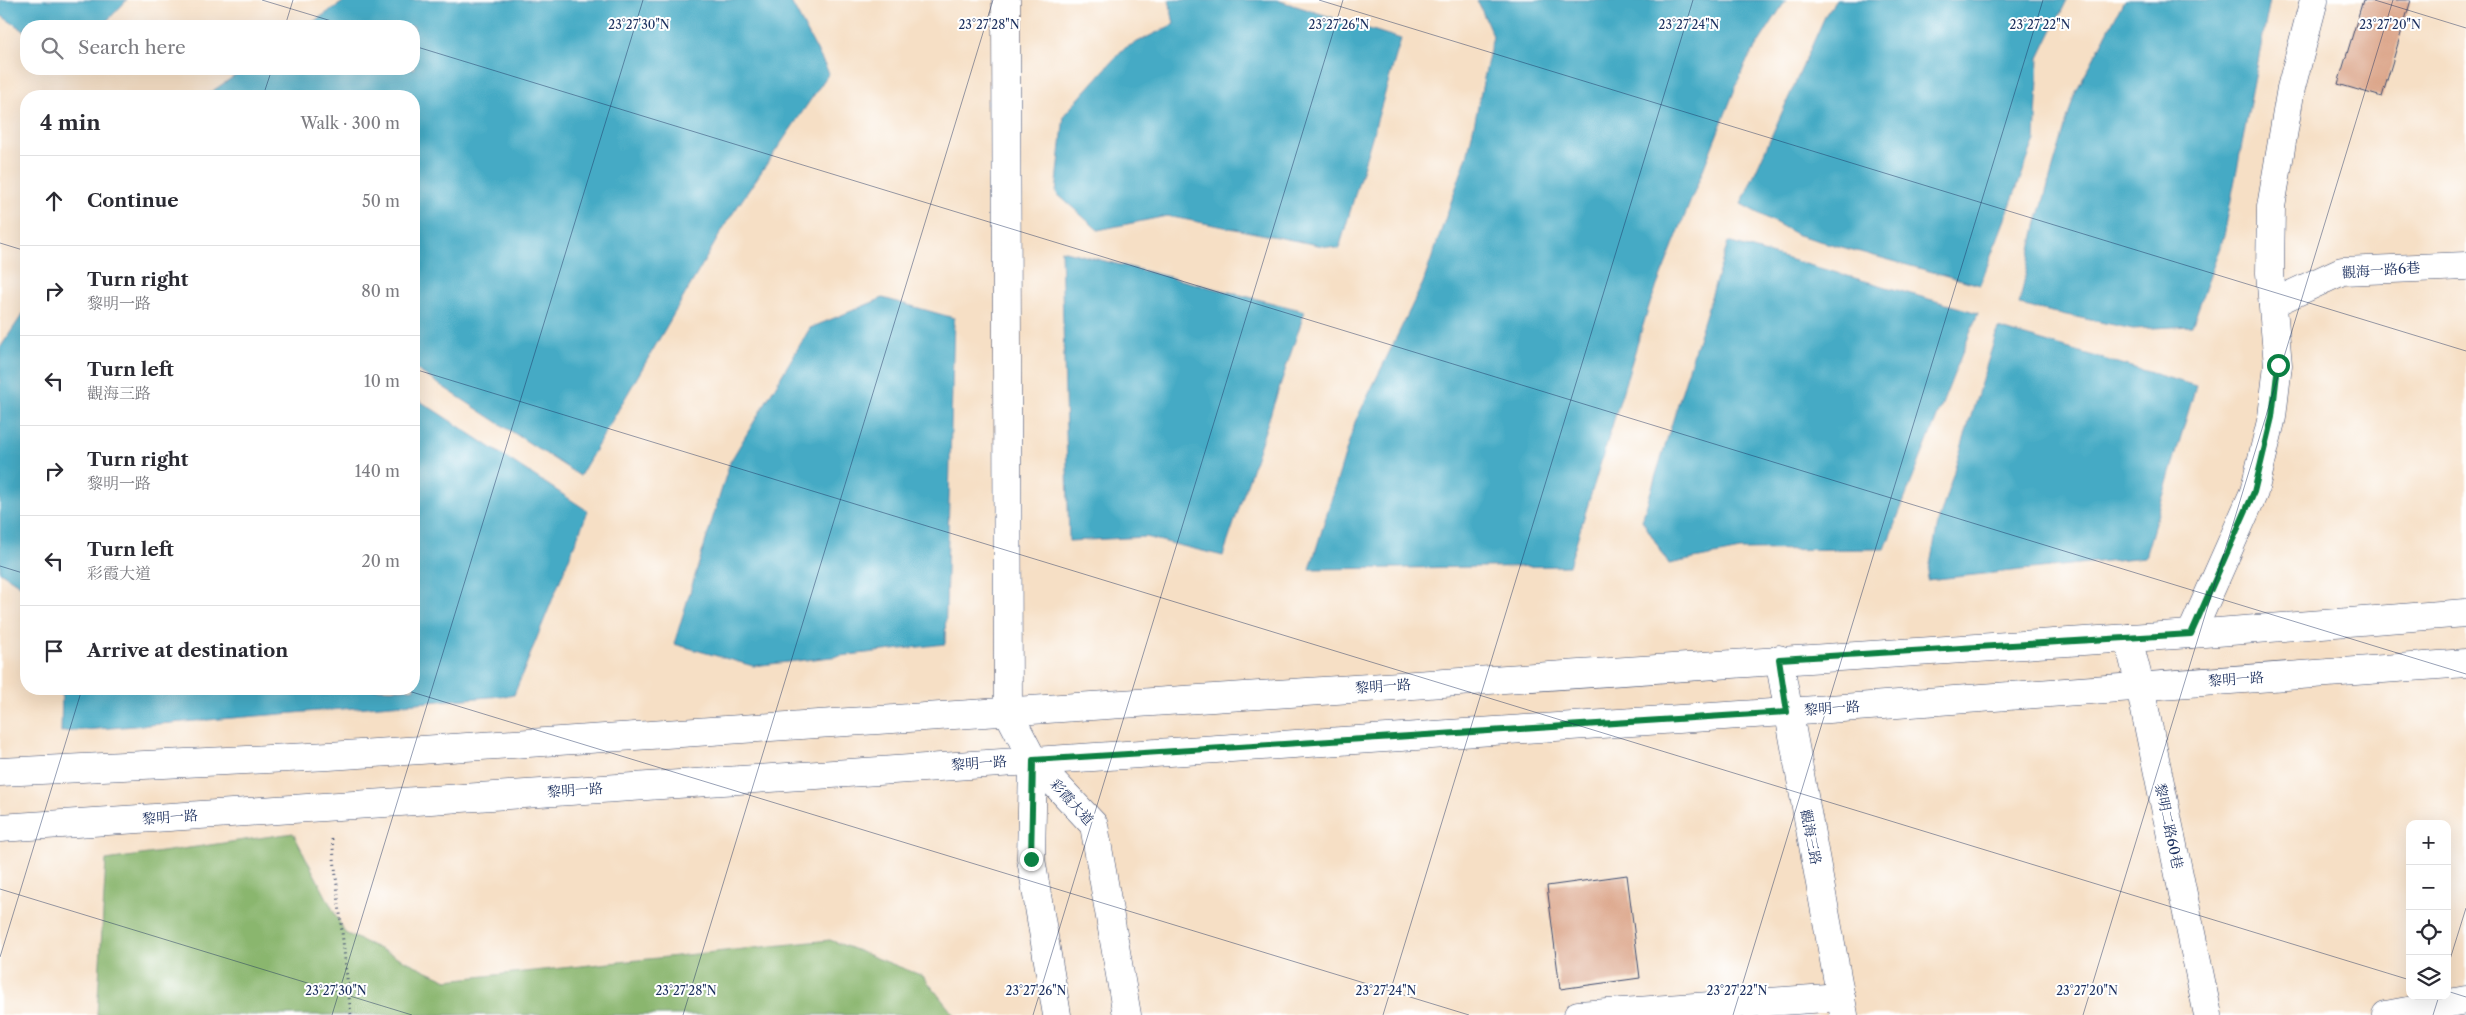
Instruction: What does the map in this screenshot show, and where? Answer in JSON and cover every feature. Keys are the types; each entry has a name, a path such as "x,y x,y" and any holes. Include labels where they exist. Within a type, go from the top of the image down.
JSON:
{"street":[{"path":"1006,0 1008,712 1033,760"},
{"path":"2191,634 2254,492 2272,417 2278,365 2270,274 2271,207 2291,88 2314,0"},
{"name":"觀海一路6巷","path":"2273,303 2342,270 2466,266"},
{"name":"黎明一路","path":"0,772 329,756 1779,659 2191,634 2466,613"},
{"name":"黎明二路60巷","path":"2128,638 2140,686 2208,1015"},
{"name":"觀海三路","path":"1779,659 1787,712 1842,1006"},
{"name":"黎明一路","path":"0,828 1787,712 2466,663"},
{"name":"彩霞大道","path":"1033,760 1031,859 1057,1015"},
{"name":"彩霞大道","path":"1033,760 1094,825 1127,1015"},
{"path":"2386,1015 2466,1000"},
{"path":"1578,1015 1842,1006"}],"path":[{"path":"329,807 351,1015"}],"green space":[{"path":"293,833 345,933 447,980 830,940 923,976 954,1015 97,1015 106,860"}],"water":[{"path":"0,0 127,0 108,20 20,20 20,28 0,15"},
{"path":"346,0 790,0 829,73 727,222 580,476 420,372 420,90 214,90 236,75 420,75 420,20 316,20"},
{"path":"1169,0 1277,0 1401,39 1339,249 1167,216 1098,230 1056,193 1064,115 1123,49 1174,24"},
{"path":"1477,0 1786,0 1745,64 1649,306 1569,566 1310,569 1355,422 1423,283 1468,153 1493,36"},
{"path":"1836,0 2067,0 2039,58 2035,140 1980,285 1798,235 1741,204 1826,14"},
{"path":"2124,0 2270,0 2224,236 2192,326 2133,329 2019,305 2036,226 2074,96"},
{"path":"1728,242 1978,313 1885,549 1740,550 1669,564 1642,520"},
{"path":"1061,250 1305,311 1223,556 1145,537 1069,541"},
{"path":"883,298 954,318 945,644 753,666 674,644 730,462 810,328"},
{"path":"20,318 20,585 0,572 0,348"},
{"path":"1998,328 2196,386 2145,557 1927,580 1938,523"},
{"path":"420,401 588,511 514,695 61,732 62,695 420,695"}],"building":[{"path":"2363,0 2411,0 2382,97 2338,84"},
{"path":"1627,875 1640,978 1560,989 1547,886"}],"route":[{"path":"1031,859 1033,760 1787,712 1779,659 2191,634 2254,492 2272,417 2278,365"}]}
